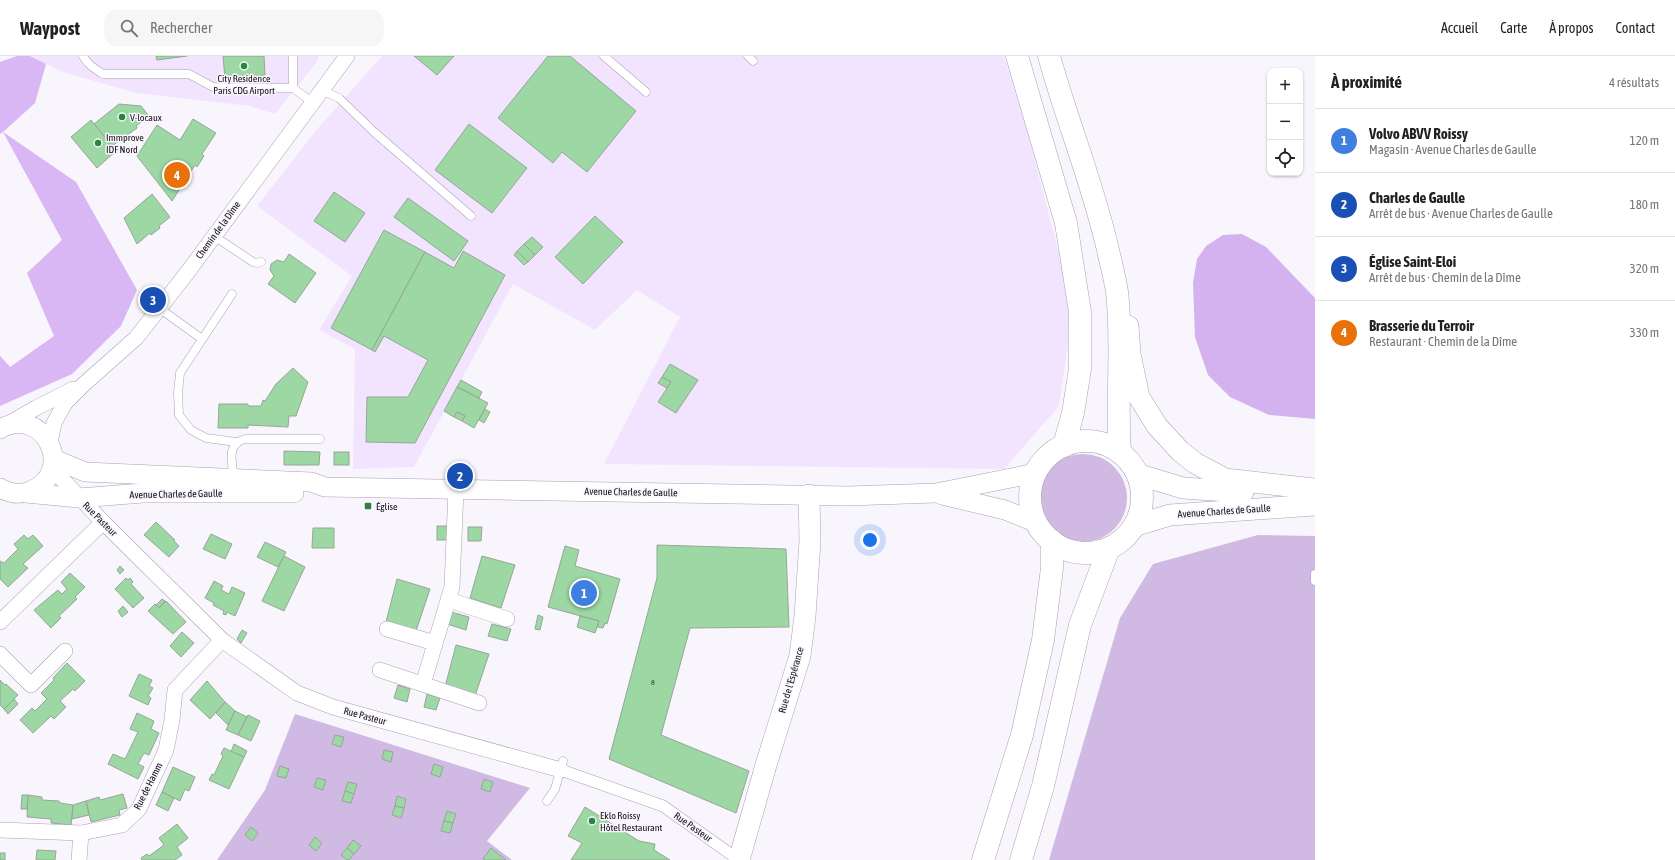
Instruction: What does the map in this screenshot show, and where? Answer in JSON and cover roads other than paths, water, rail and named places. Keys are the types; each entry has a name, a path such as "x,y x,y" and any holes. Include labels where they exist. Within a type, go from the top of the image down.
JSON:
{"main road":[{"path":"1017,56 1066,223 1080,312 1080,369 1073,413 1064,446"},
{"path":"1049,56 1065,110 1100,215 1117,292 1128,320 1130,354 1139,397 1157,426 1180,451 1195,463 1225,479 1315,489"},
{"path":"1117,292 1120,375 1118,421 1120,452"},
{"path":"1078,442 1093,442 1107,445 1120,452 1130,462 1137,474 1142,492 1141,510 1134,526 1127,535 1109,548 1094,552 1080,553 1065,549 1052,542 1037,523 1032,508 1031,492 1036,474 1042,463 1052,453 1064,446 1078,442"},
{"name":"Avenue Charles de Gaulle","path":"1137,474 1183,488 1315,498"},
{"name":"Rue de l'Espérance","path":"739,860 800,656 805,616 809,556 809,495"},
{"name":"Avenue Charles de Gaulle","path":"1134,526 1170,515 1315,505"},
{"path":"983,860 1024,728 1043,640 1052,568 1052,542"},
{"path":"1021,860 1043,786 1080,625 1109,548"}],"street":[{"name":"Chemin de la Dîme","path":"52,458 54,423 65,403 136,338 214,236 342,59"},
{"name":"Chemin de la Dîme","path":"3,427 36,408 83,385"},
{"path":"3,427 16,424 26,424 36,428 44,435 52,458 46,481 37,488 26,493"},
{"name":"Avenue Charles de Gaulle","path":"52,458 85,472 236,486"},
{"name":"Rue Pasteur","path":"52,458 59,476 79,498 222,640 297,693 334,707 562,766 663,806 739,860"},
{"name":"Avenue Charles de Gaulle","path":"0,489 18,494 26,493 79,498 311,482 325,487 809,495 936,494 1036,474"},
{"path":"423,684 452,588 456,489"},
{"name":"Avenue Charles de Gaulle","path":"936,494 1005,510 1037,523"},
{"path":"0,622 103,522"},
{"path":"449,600 507,619"},
{"path":"387,629 436,643"},
{"name":"Rue de Hamm","path":"0,830 81,833 122,825 139,810 166,750 172,720 175,690 222,640"},
{"path":"0,654 31,685 65,651"},
{"path":"380,670 479,703"},
{"path":"79,860 81,833"}],"lane":[{"path":"83,56 93,68 103,74 189,74 213,87 293,88 316,96 339,98 374,132 470,216"},
{"path":"293,56 293,88"},
{"path":"604,56 646,92"},
{"path":"214,236 253,262 257,264 261,262"},
{"path":"232,294 180,373 178,393 179,415 191,430 206,438 236,442 245,439 320,439"},
{"path":"159,308 202,339"},
{"path":"236,442 232,449 236,486"},
{"path":"1315,574 1315,581"},
{"path":"547,800 555,789 562,766"}],"place":[{"name":"City Residence Paris CDG Airport","path":"244,66"},
{"name":"V-locaux","path":"122,117"},
{"name":"Immprove IDF Nord","path":"98,143"},
{"name":"Brasserie du Terroir","path":"177,175"},
{"name":"Église Saint-Eloi","path":"153,300"},
{"name":"Charles de Gaulle","path":"460,476"},
{"name":"Église","path":"368,506"},
{"name":"Volvo ABVV Roissy","path":"584,593"},
{"name":"Eklo Roissy Hôtel Restaurant","path":"592,821"}]}
